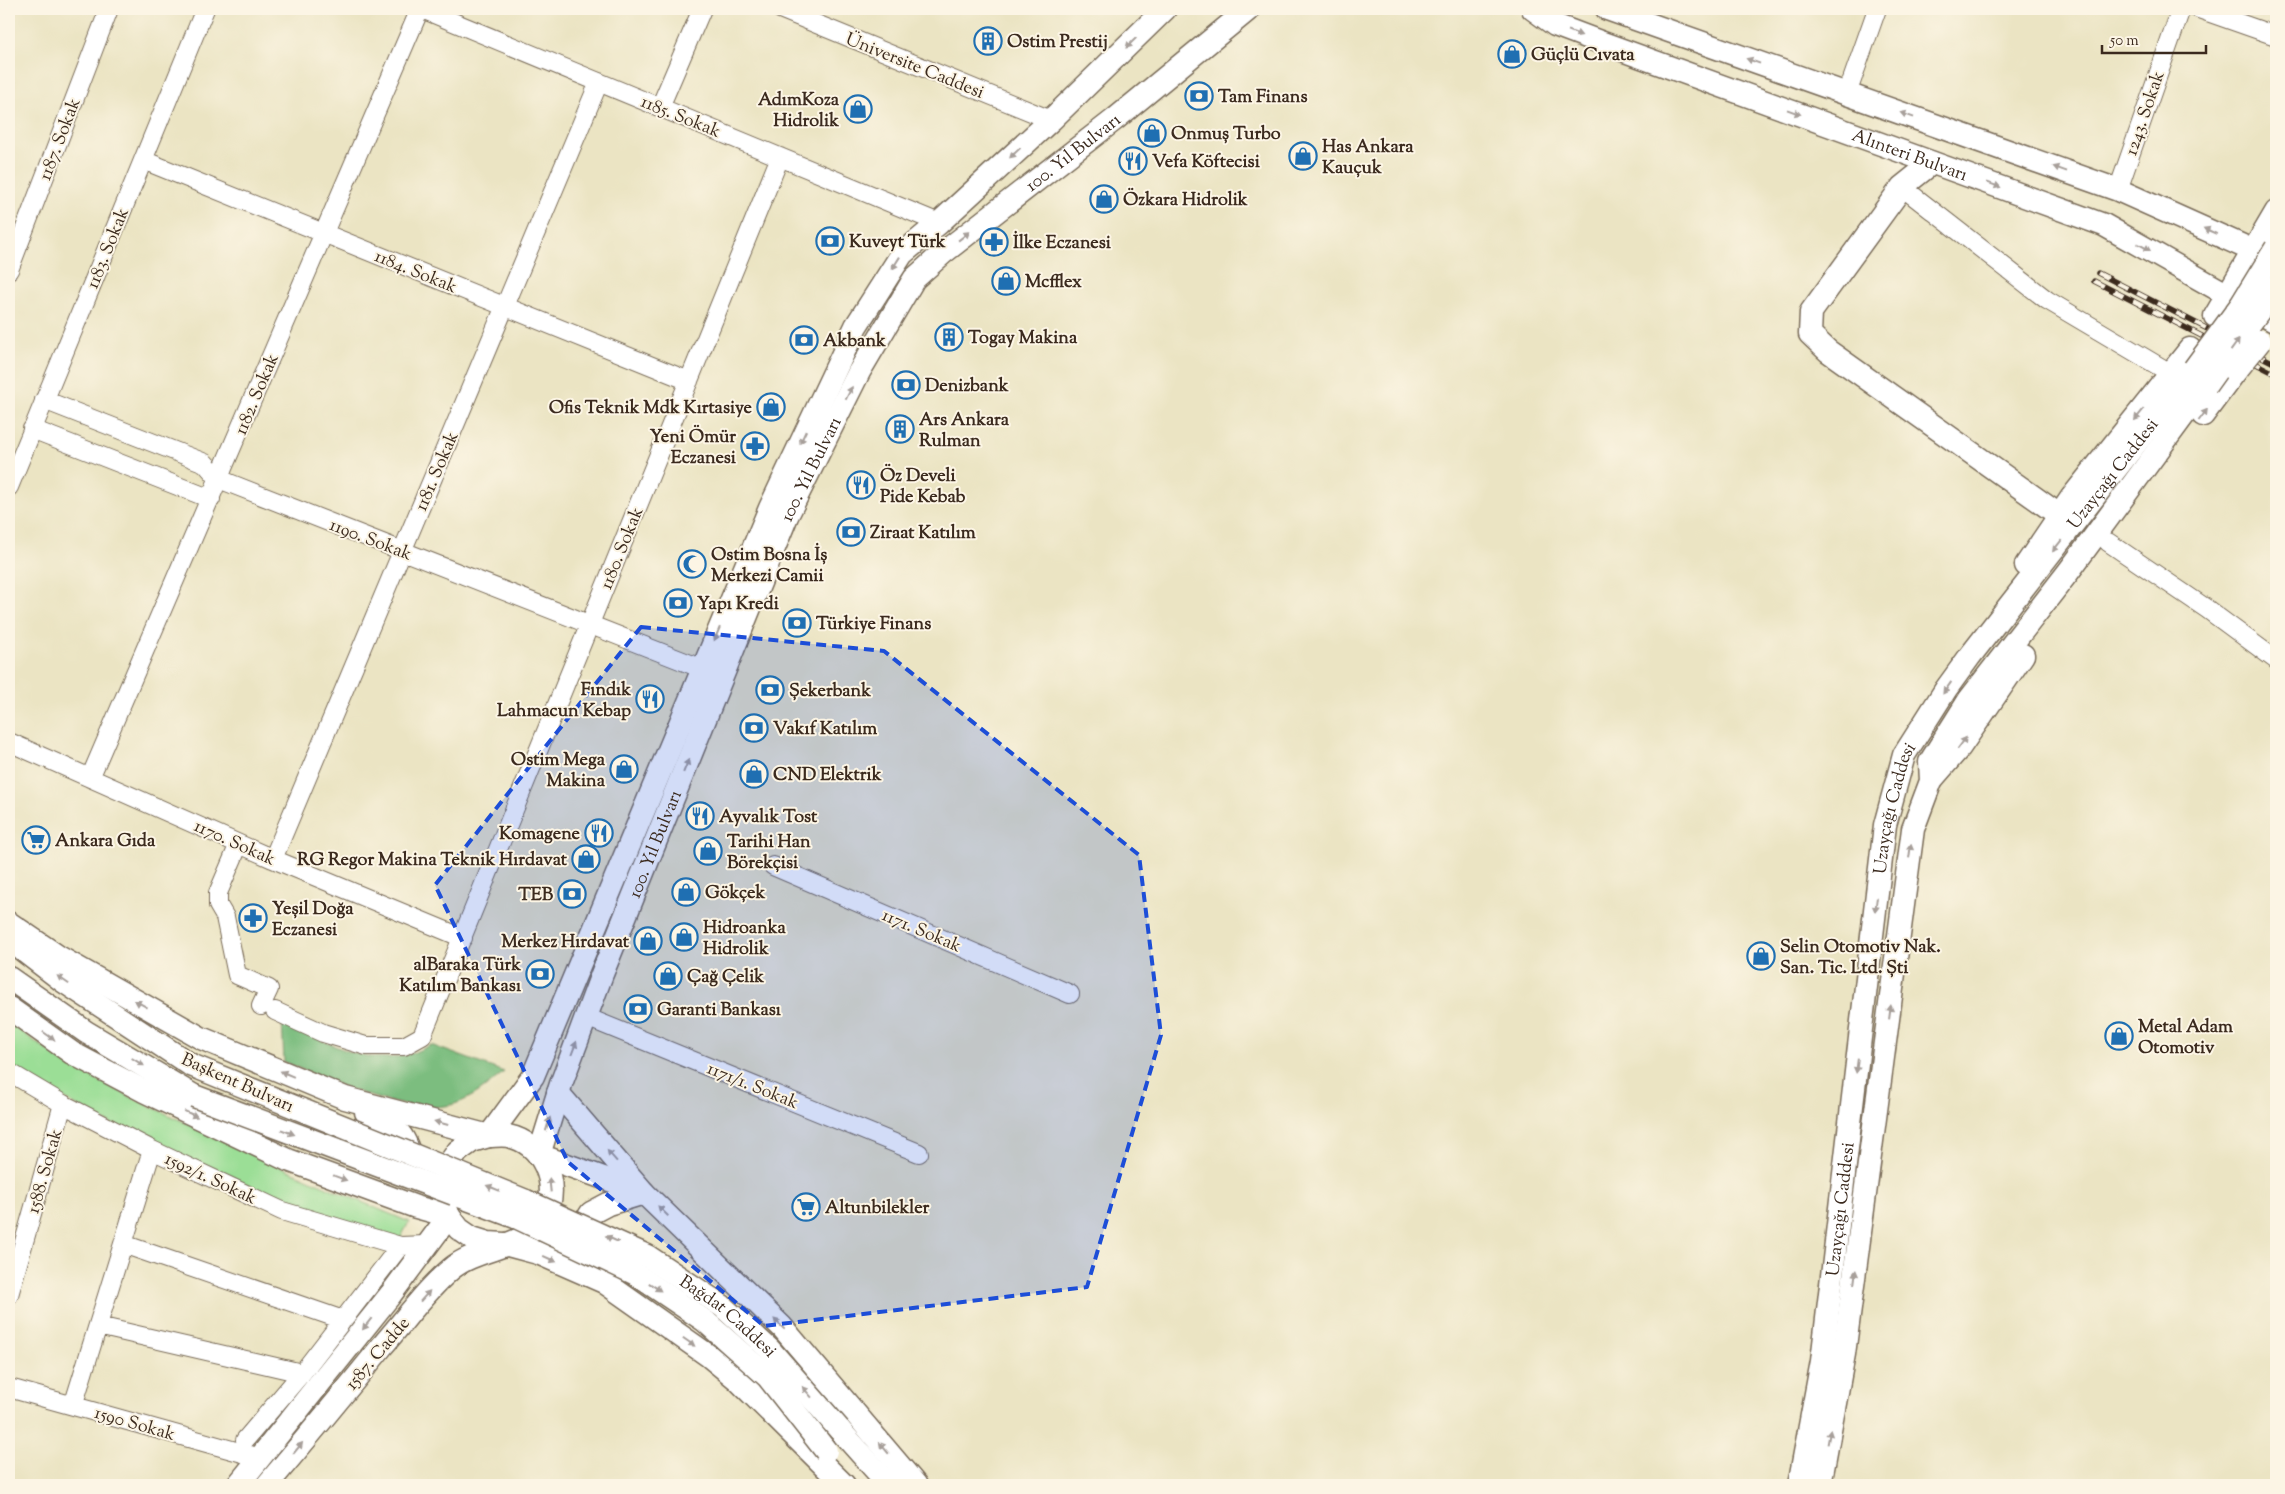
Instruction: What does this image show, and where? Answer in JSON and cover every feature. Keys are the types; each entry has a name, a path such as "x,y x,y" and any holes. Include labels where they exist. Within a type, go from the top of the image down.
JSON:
{"main road":[{"name":"100. Yıl Bulvarı","path":"489,1136 533,1076 770,508 856,326 902,254 940,223 1051,120 1165,9"},
{"name":"100. Yıl Bulvarı","path":"539,1155 558,1094 586,1017 787,516 859,372 914,279 943,253 1122,114 1249,9"},
{"name":"Alınteri Bulvarı","path":"1533,9 1555,25 2104,225 2276,321"},
{"name":"Alınteri Bulvarı","path":"1607,9 2118,190 2254,252 2276,265"},
{"name":"Uzayçağı Caddesi","path":"1902,187 1907,154"},
{"name":"Uzayçağı Caddesi","path":"1932,163 1902,187 1811,312 1810,334 1828,351 2058,515"},
{"path":"1970,656 2058,515 2172,374 2197,368 2215,316 2276,212"},
{"name":"Uzayçağı Caddesi","path":"1820,1485 1844,1354 1913,829 1931,781 1930,762 1969,700 2069,571 2197,368 2241,305 2276,248"},
{"name":"Uzayçağı Caddesi","path":"1799,1485 1822,1361 1885,825 1904,755 1946,689 1970,656 2197,368 2276,287"},
{"path":"1931,781 1960,747 2010,673 2235,372 2276,321"},
{"path":"9,923 59,957 201,1038 345,1098 489,1136 507,1136 525,1143 539,1155 644,1193"},
{"name":"Başkent Bulvarı","path":"9,940 63,981 191,1065 454,1195"},
{"name":"Başkent Bulvarı","path":"9,978 86,1032 194,1096 454,1195"},
{"path":"9,1008 72,1052 144,1092 288,1160 416,1207 454,1195 522,1209"},
{"path":"533,1076 536,1089 544,1096 558,1094 644,1193 782,1327 916,1485"},
{"path":"345,1098 398,1130 408,1145 414,1170 398,1185 374,1190"},
{"path":"454,1195 443,1200 443,1182 448,1165 458,1151 472,1141 489,1136"},
{"name":"1587. Cadde","path":"267,1485 440,1280 462,1260 520,1239 534,1230 547,1210 552,1185 548,1169 539,1155"},
{"path":"594,1278 584,1265 576,1237 591,1213 608,1204 644,1193"},
{"path":"454,1195 459,1229 472,1238 488,1244 504,1244 538,1253 604,1282 710,1356 736,1378 844,1485"},
{"name":"1587. Cadde","path":"238,1485 391,1294 426,1245 454,1195"},
{"name":"Bağdat Caddesi","path":"522,1209 647,1256 722,1306 769,1348 890,1485"},
{"name":"Bağdat Caddesi","path":"522,1209 634,1273 706,1321 768,1377 826,1451 849,1485"}],"street":[{"name":"1187. Sokak","path":"9,270 109,9"},
{"name":"1183. Sokak","path":"9,487 205,9"},
{"name":"1185. Sokak","path":"421,9 940,223"},
{"name":"1182. Sokak","path":"90,778 421,9"},
{"path":"660,107 702,9"},
{"name":"Üniversite Caddesi","path":"780,9 1051,120"},
{"path":"1847,94 1877,9"},
{"name":"1243. Sokak","path":"2118,190 2181,9"},
{"path":"2199,9 2276,36"},
{"name":"1181. Sokak","path":"273,859 599,82"},
{"name":"1180. Sokak","path":"239,844 218,893 218,905 225,917 237,975 268,989 268,1009 323,1033 366,1046 404,1046 422,1036 780,157"},
{"name":"1184. Sokak","path":"143,160 688,381"},
{"path":"1902,187 2047,300 2172,374"},
{"name":"1190. Sokak","path":"44,400 205,463 219,479 703,669"},
{"path":"32,429 211,499"},
{"path":"2108,542 2207,609 2276,660"},
{"name":"1170. Sokak","path":"9,742 273,859 463,938"},
{"name":"1171. Sokak","path":"774,866 1070,994"},
{"name":"1171/1. Sokak","path":"586,1017 920,1153"},
{"name":"1592/1. Sokak","path":"9,1072 62,1104 152,1150 282,1211 400,1246 426,1245"},
{"name":"1588. Sokak","path":"9,1295 62,1104"},
{"path":"73,1406 152,1150"},
{"path":"123,1244 343,1320"},
{"path":"245,1440 302,1374 400,1246"},
{"path":"98,1326 302,1374"},
{"name":"1590 Sokak","path":"9,1388 261,1458"}],"highlighted area":[{"path":"641,627 884,651 1139,855 1161,1035 1087,1287 764,1326 568,1162 435,885"}],"green space":[{"path":"9,1021 27,1036 66,1062 127,1095 258,1157 409,1222 400,1239 335,1221 246,1187 94,1116 9,1066"},
{"path":"282,1021 325,1042 371,1057 387,1058 406,1055 431,1045 504,1072 477,1093 462,1101 445,1106 406,1105 363,1094 284,1062"}],"railway":[{"path":"2098,273 2276,364"},
{"path":"2094,281 2276,374"}],"place":[{"name":"Ostim Prestij","path":"988,41"},
{"name":"Güçlü Cıvata","path":"1512,54"},
{"name":"Tam Finans","path":"1199,96"},
{"name":"AdımKoza Hidrolik","path":"858,109"},
{"name":"Onmuş Turbo","path":"1152,133"},
{"name":"Has Ankara Kauçuk","path":"1303,156"},
{"name":"Vefa Köftecisi","path":"1133,161"},
{"name":"Özkara Hidrolik","path":"1104,199"},
{"name":"Kuveyt Türk","path":"830,241"},
{"name":"İlke Eczanesi","path":"994,242"},
{"name":"Mcfflex","path":"1006,281"},
{"name":"Togay Makina","path":"949,337"},
{"name":"Akbank","path":"804,340"},
{"name":"Denizbank","path":"906,385"},
{"name":"Ofis Teknik Mdk Kırtasiye","path":"771,407"},
{"name":"Ars Ankara Rulman","path":"900,429"},
{"name":"Yeni Ömür Eczanesi","path":"755,446"},
{"name":"Öz Develi Pide Kebab","path":"861,485"},
{"name":"Ziraat Katılım","path":"851,532"},
{"name":"Ostim Bosna İş Merkezi Camii","path":"692,564"},
{"name":"Yapı Kredi","path":"678,603"},
{"name":"Türkiye Finans","path":"797,623"},
{"name":"Şekerbank","path":"770,690"},
{"name":"Fındık Lahmacun Kebap","path":"650,699"},
{"name":"Vakıf Katılım","path":"754,728"},
{"name":"Ostim Mega Makina","path":"624,769"},
{"name":"CND Elektrik","path":"754,774"},
{"name":"Ayvalık Tost","path":"700,816"},
{"name":"Komagene","path":"599,833"},
{"name":"Ankara Gıda","path":"36,840"},
{"name":"Tarihi Han Börekçisi","path":"708,851"},
{"name":"RG Regor Makina Teknik Hırdavat","path":"586,859"},
{"name":"Gökçek","path":"686,892"},
{"name":"TEB","path":"572,894"},
{"name":"Yeşil Doğa Eczanesi","path":"253,918"},
{"name":"Hidroanka Hidrolik","path":"684,937"},
{"name":"Merkez Hırdavat","path":"648,941"},
{"name":"Selin Otomotiv Nak. San. Tic. Ltd. Şti","path":"1761,956"},
{"name":"alBaraka Türk Katılım Bankası","path":"540,974"},
{"name":"Çağ Çelik","path":"668,976"},
{"name":"Garanti Bankası","path":"638,1009"},
{"name":"Metal Adam Otomotiv","path":"2119,1036"},
{"name":"Altunbilekler","path":"806,1207"}]}
